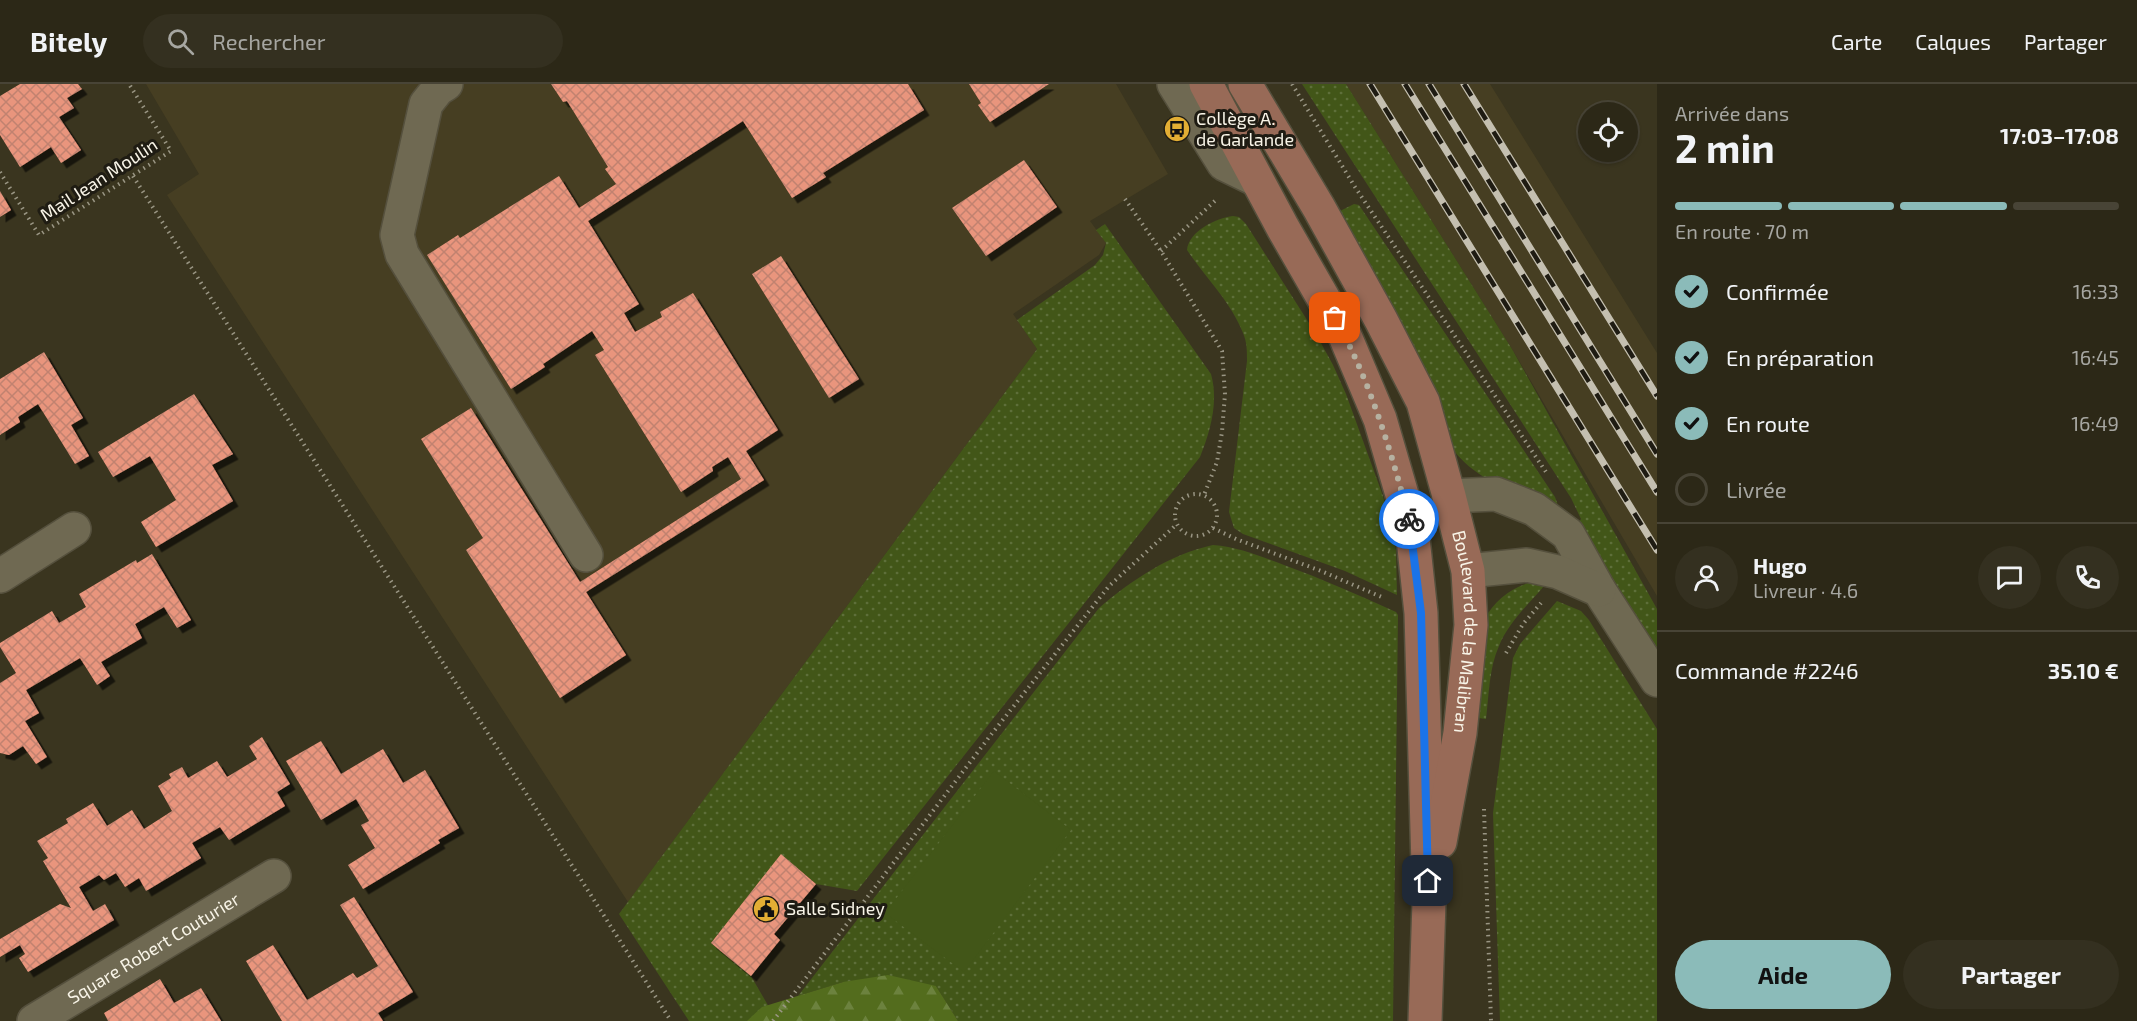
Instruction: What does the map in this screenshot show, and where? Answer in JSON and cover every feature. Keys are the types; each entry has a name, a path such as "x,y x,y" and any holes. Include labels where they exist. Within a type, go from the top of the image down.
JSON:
{"main road":[{"path":"1206,84 1345,336 1378,373 1395,407 1441,554 1468,571"},
{"name":"Boulevard de la Malibran","path":"1245,84 1319,208 1423,402 1430,513 1421,613 1429,902"},
{"name":"Boulevard de la Malibran","path":"1429,902 1460,733 1471,625 1468,571"},
{"path":"1425,1021 1429,902"}],"street":[{"path":"446,84 438,89 426,104 396,235 402,254 586,555"},
{"path":"1174,84 1224,164 1257,180"},
{"path":"1430,513 1496,494 1534,509 1568,534 1599,590 1657,680"},
{"path":"0,576 74,529"},
{"path":"1468,571 1527,565 1558,572 1599,590"},
{"name":"Square Robert Couturier","path":"34,1021 274,876"}],"path":[{"name":"Mail Jean Moulin","path":"0,172 39,235 171,151 129,84"},
{"path":"1292,84 1355,187 1554,485"},
{"path":"133,176 671,1021"},
{"path":"1161,251 1215,199 1225,202"},
{"path":"1125,200 1161,251 1222,351 1225,394 1222,432 1217,462 1204,495"},
{"path":"1189,494 1204,495 1209,498 1216,509 1217,516 1213,528 1209,533 1197,537 1185,534 1176,525 1174,518 1178,503 1189,494"},
{"path":"773,1021 990,736 1109,586 1176,525"},
{"path":"1213,528 1421,613"},
{"path":"1505,658 1507,648 1523,624 1549,594 1558,572"},
{"path":"1484,802 1491,1021"}],"shaded area":[{"path":"146,84 1116,84 1168,174 1090,221 1106,243 1099,255 1013,314 1037,349 628,902 167,195 199,174"},
{"path":"1346,84 1490,84 1657,353 1657,596 1512,349"}],"green space":[{"path":"1302,84 1346,84 1512,349 1657,609 1657,654 1576,526 1581,519 1571,498"},
{"path":"1354,204 1359,205 1555,497 1560,511 1485,477 1459,457 1449,444 1336,213"},
{"path":"1239,217 1246,224 1316,334 1346,394 1383,496 1390,523 1396,550 1397,595 1345,571 1243,534 1234,528 1229,512 1247,361 1246,343 1232,311 1187,250 1198,231 1219,219"},
{"path":"1105,224 1211,374 1214,406 1200,457 857,891 816,884 781,855 711,943 751,976 773,1014 768,1021 689,1021 619,914 1037,349 1017,320 1095,265 1103,255 1106,243 1096,230"},
{"path":"1213,545 1249,552 1298,570 1368,599 1398,615 1393,1021 958,1021 936,986 843,982 798,996 1099,608 1152,569 1197,549"},
{"path":"1535,581 1545,581 1544,586 1513,622 1496,654 1486,719 1471,717 1483,621 1493,606 1511,590"},
{"path":"1557,601 1581,611 1589,620 1657,729 1657,1021 1500,1021 1493,813 1513,658 1520,644"},
{"path":"994,771 1071,830 964,972 885,913"},
{"path":"888,975 936,986 958,1021 747,1021 762,1007 843,982"}],"building":[{"path":"20,84 78,84 82,89 67,98 74,108 59,117 81,150 61,163 51,147 20,167 0,135 0,96"},
{"path":"551,84 908,84 924,110 823,173 826,177 792,198 743,121 588,221 639,304 624,313 635,332 662,317 660,312 693,293 778,430 746,451 764,480 586,592 626,655 560,698 466,550 483,538 421,439 471,408 580,582 741,479 728,457 712,467 713,471 681,492 595,355 604,350 592,331 543,364 545,367 511,389 427,255 458,235 460,238 559,176 579,208 616,184 605,169 608,167 567,101 563,102"},
{"path":"969,84 1049,84 990,122 978,105 981,103"},
{"path":"1024,160 1057,207 986,256 952,208"},
{"path":"0,191 11,210 0,217"},
{"path":"781,256 859,379 829,398 752,274"},
{"path":"44,352 83,418 71,425 89,456 75,464 38,404 18,417 20,422 0,435 0,379"},
{"path":"194,394 233,454 212,465 233,501 156,547 141,522 176,500 150,456 113,477 98,452"},
{"path":"152,554 191,620 177,628 164,607 135,624 142,638 101,662 110,676 97,685 80,658 26,690 39,713 25,721 47,757 36,764 23,746 9,755 0,753 0,683 16,673 0,647 0,643 52,611 59,623 86,607 79,594 136,560 137,563"},
{"path":"262,737 290,784 277,792 285,806 229,840 220,827 192,843 201,858 146,891 139,878 125,887 116,873 104,880 99,875 79,887 93,911 105,904 114,920 28,972 19,958 25,954 20,945 0,957 0,939 60,904 71,908 43,861 48,858 37,841 68,823 66,819 93,803 107,826 132,810 144,829 172,811 158,786 171,778 169,774 182,767 188,778 217,761 227,777 257,759 249,746"},
{"path":"321,741 341,774 383,749 403,783 425,770 459,828 438,840 440,843 363,889 348,865 375,848 361,825 369,821 356,799 321,820 286,761"},
{"name":"Salle Sidney","path":"781,854 816,884 774,934 780,940 751,976 711,943"},
{"path":"354,897 413,992 378,1013 383,1021 282,1021 246,961 273,945 307,1000 353,973 357,978 378,966 340,905"},
{"path":"160,979 174,1003 201,988 221,1021 108,1021 104,1013"}],"railway":[{"path":"1370,84 1657,550"},
{"path":"1405,84 1657,492"},
{"path":"1429,84 1657,454"},
{"path":"1464,84 1657,396"}],"way so far":[{"path":"1335,318 1345,336 1380,419 1409,519"}],"place":[{"name":"Collège A. de Garlande","path":"1177,129"},
{"name":"Salle Sidney","path":"766,909"}],"route":[{"path":"1409,519 1421,613 1428,881"}]}
